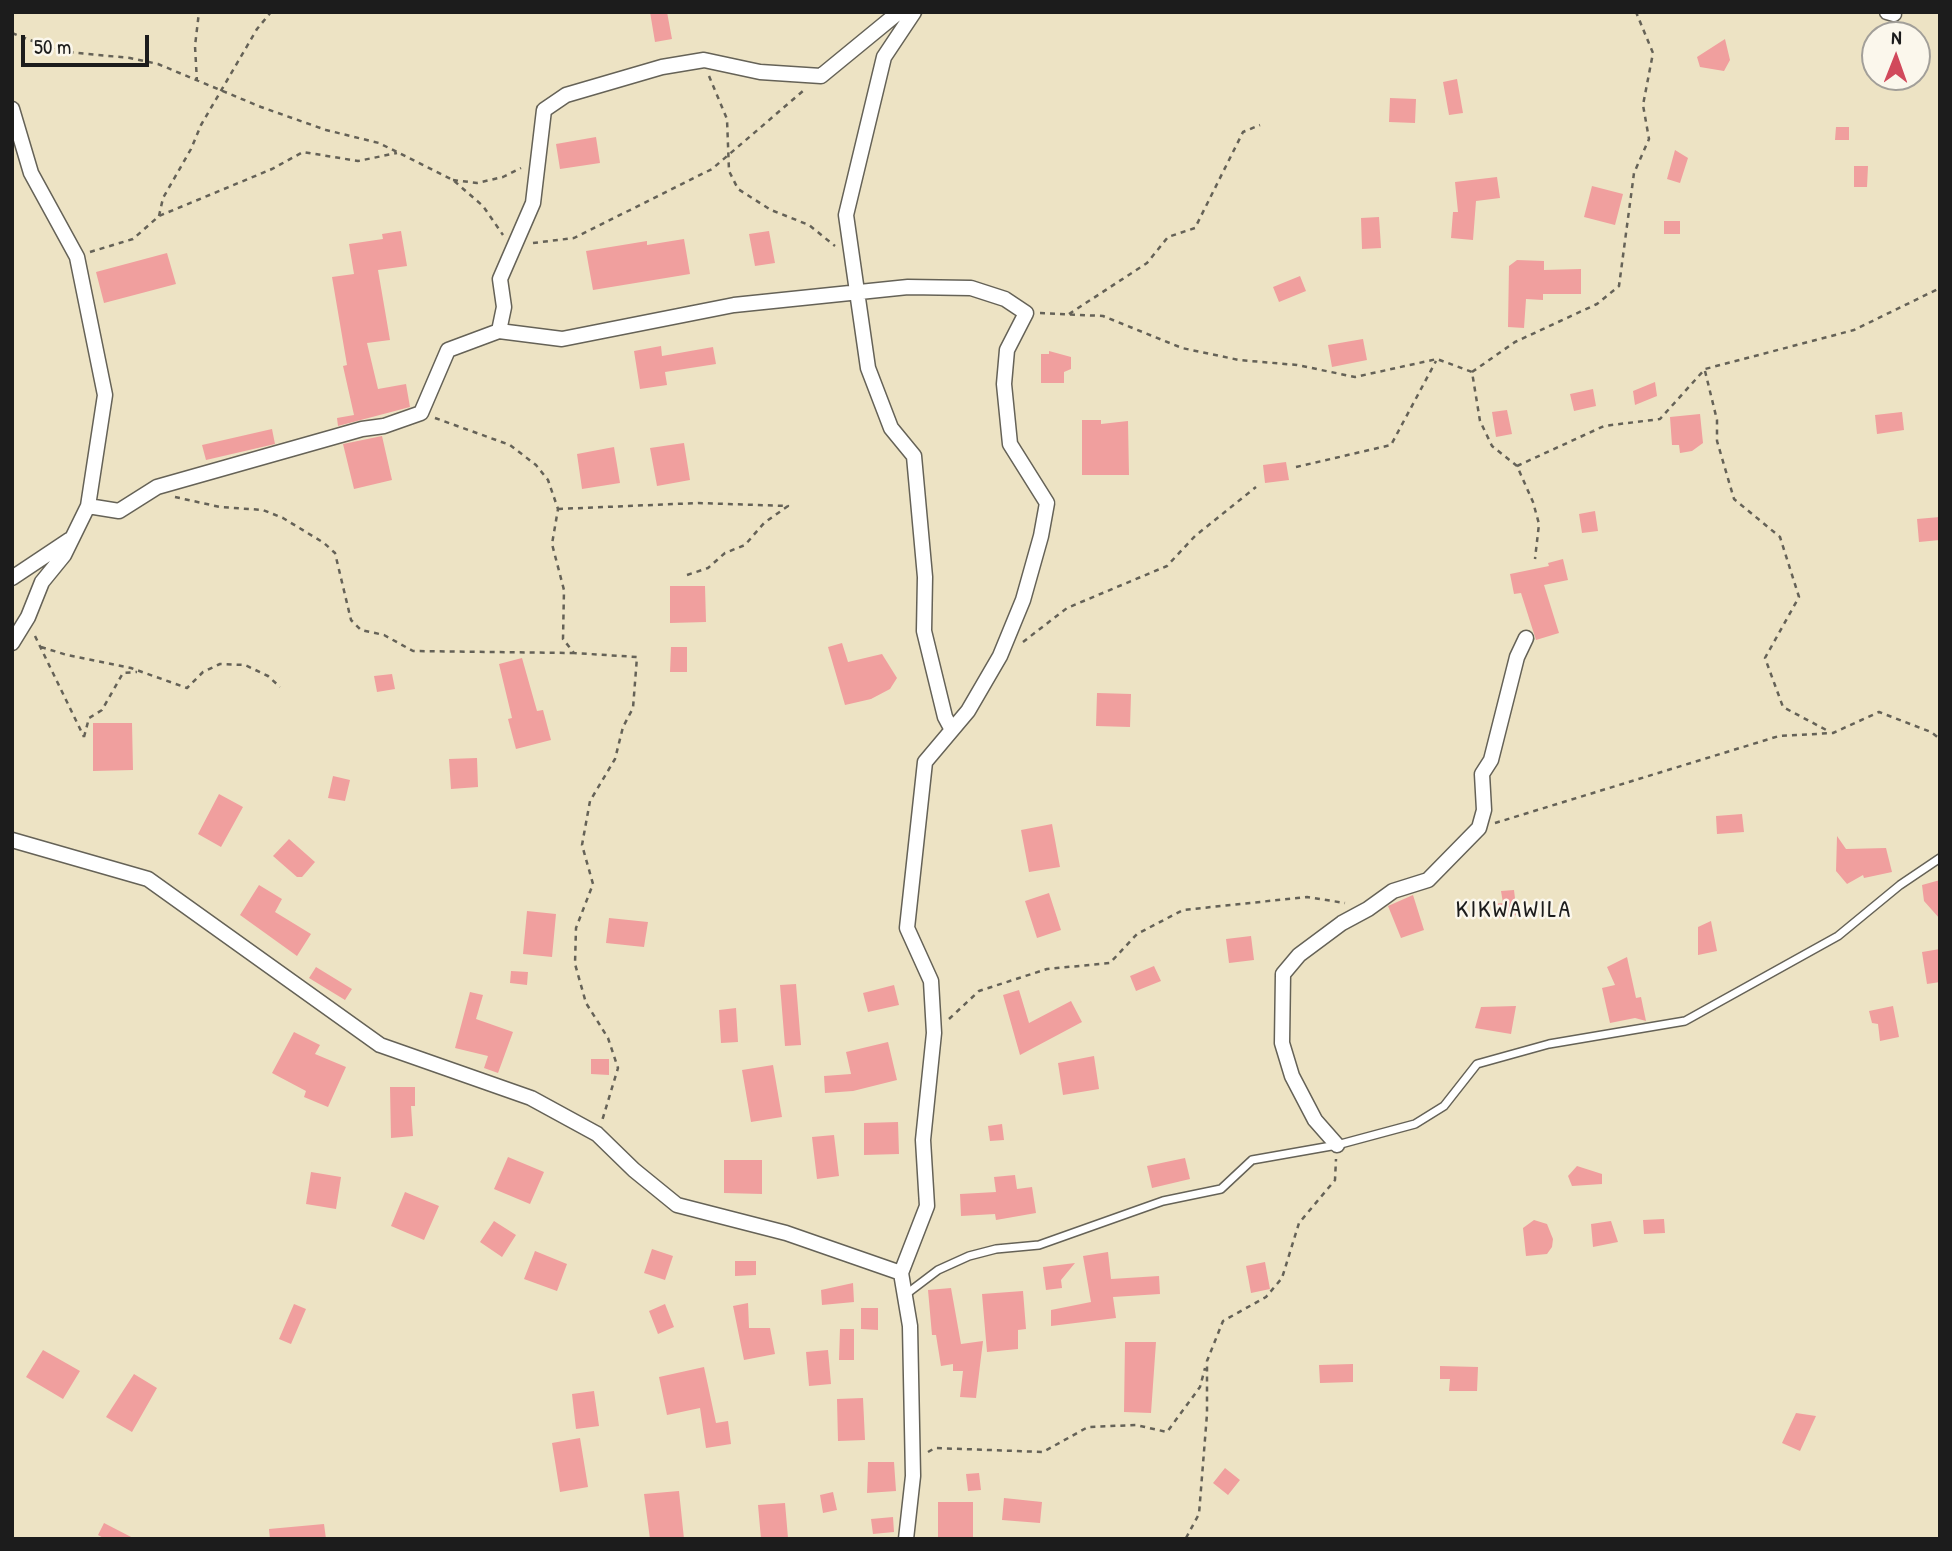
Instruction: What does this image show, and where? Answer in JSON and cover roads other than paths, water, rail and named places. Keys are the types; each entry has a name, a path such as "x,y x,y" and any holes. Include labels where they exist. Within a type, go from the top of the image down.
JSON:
{"street":[{"path":"499,331 504,307 500,279 533,203 544,110 566,95 662,67 704,60 771,74 821,76 899,12"},
{"path":"914,12 884,57 846,215 868,368 891,428 914,456 925,577 924,631 945,717 952,730"},
{"path":"12,109 31,173 77,257 105,395 89,506 69,540 64,555 42,582 28,617 12,643"},
{"path":"89,506 119,511 157,487 362,429 384,426 421,413 448,350 499,331 562,339 734,305 908,287 971,288 1005,299 1026,313 1007,350 1004,384 1010,444 1047,503 1041,536 1023,600 1000,656 968,711 925,762 907,928 931,981 933,1033 923,1140 927,1206 901,1273 910,1326 912,1458 906,1539"},
{"path":"12,578 69,540"},
{"path":"1337,1145 1315,1120 1292,1076 1282,1043 1283,974 1299,955 1342,923 1368,909 1392,891 1428,880 1479,828 1484,810 1482,774 1491,760 1517,657 1526,638"},
{"path":"12,840 148,879 380,1045 531,1098 597,1134 634,1170 677,1205 786,1233 901,1273"}],"lane":[{"path":"905,1295 938,1270 970,1256 1039,1245 1163,1201 1221,1189 1252,1160 1337,1145 1415,1125 1444,1106 1477,1064 1549,1044 1685,1021 1838,936 1900,885 1940,858"}],"district":[{"name":"KIKWAWILA","path":"1514,911"}]}
